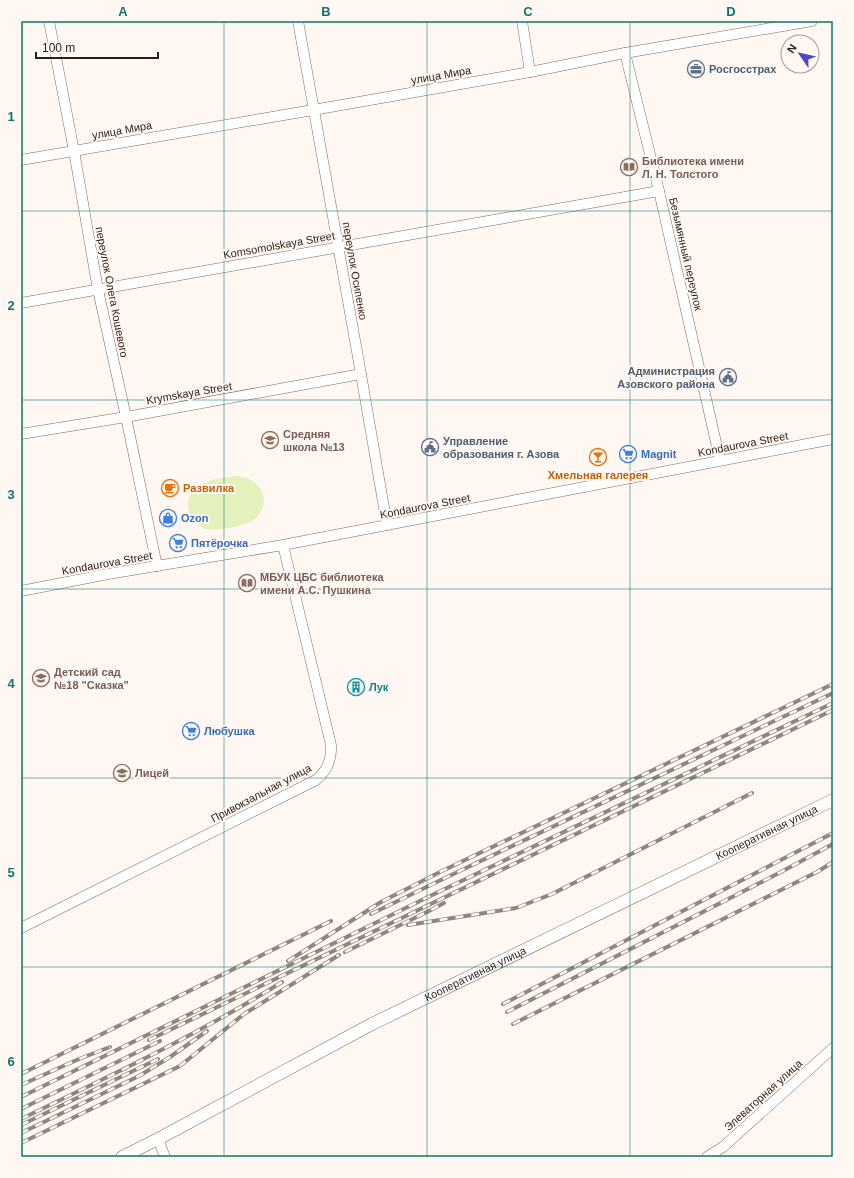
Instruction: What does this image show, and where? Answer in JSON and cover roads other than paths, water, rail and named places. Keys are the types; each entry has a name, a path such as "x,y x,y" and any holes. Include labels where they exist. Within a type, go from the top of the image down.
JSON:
{"main road":[{"name":"Кооперативная улица","path":"122,1157 372,1024 833,800"}],"street":[{"name":"переулок Олега Кошевого","path":"49,21 74,151 98,290 126,417 156,566"},
{"name":"переулок Осипенко","path":"298,21 387,526"},
{"path":"522,21 530,72"},
{"name":"улица Мира","path":"21,160 530,72 761,26 812,21"},
{"name":"Безымянный переулок","path":"625,53 659,191 720,460"},
{"name":"Komsomolskaya Street","path":"21,303 338,246 659,191"},
{"name":"Krymskaya Street","path":"21,434 126,417 361,374"},
{"name":"Kondaurova Street","path":"21,591 108,574 387,526 833,439"},
{"name":"Привокзальная улица","path":"21,928 316,780 323,774 328,766 331,745 283,545"},
{"name":"Элеваторная улица","path":"707,1157 723,1147 833,1048"},
{"path":"158,1139 165,1157"}],"railway":[{"path":"288,961 381,902 440,872 833,684"},
{"path":"371,914 833,693"},
{"path":"21,1097 426,898 833,703"},
{"path":"149,1040 833,710"},
{"path":"408,925 516,908 552,894 752,793"},
{"path":"503,1004 833,833"},
{"path":"507,1012 833,844"},
{"path":"513,1024 817,872 833,862"},
{"path":"345,952 444,903"},
{"path":"21,1074 331,921"},
{"path":"21,1143 180,1066 244,1014 339,955"},
{"path":"21,1119 186,1037 282,982"},
{"path":"21,1133 139,1076 170,1057 207,1031"},
{"path":"21,1109 160,1041"},
{"path":"21,1085 110,1047"},
{"path":"21,1125 158,1059"}],"place":[{"name":"Росгосстрах","path":"696,69"},
{"name":"Библиотека имени Л. Н. Толстого","path":"629,167"},
{"name":"Администрация Азовского района","path":"728,377"},
{"name":"Средняя школа №13","path":"270,440"},
{"name":"Управление образования г. Азова","path":"430,447"},
{"name":"Magnit","path":"628,454"},
{"name":"Хмельная галерея","path":"598,457"},
{"name":"Развилка","path":"170,488"},
{"name":"Ozon","path":"168,518"},
{"name":"Пятёрочка","path":"178,543"},
{"name":"МБУК ЦБС библиотека имени А.С. Пушкина","path":"247,583"},
{"name":"Детский сад №18 \"Сказка\"","path":"41,678"},
{"name":"Лук","path":"356,687"},
{"name":"Любушка","path":"191,731"},
{"name":"Лицей","path":"122,773"}]}
